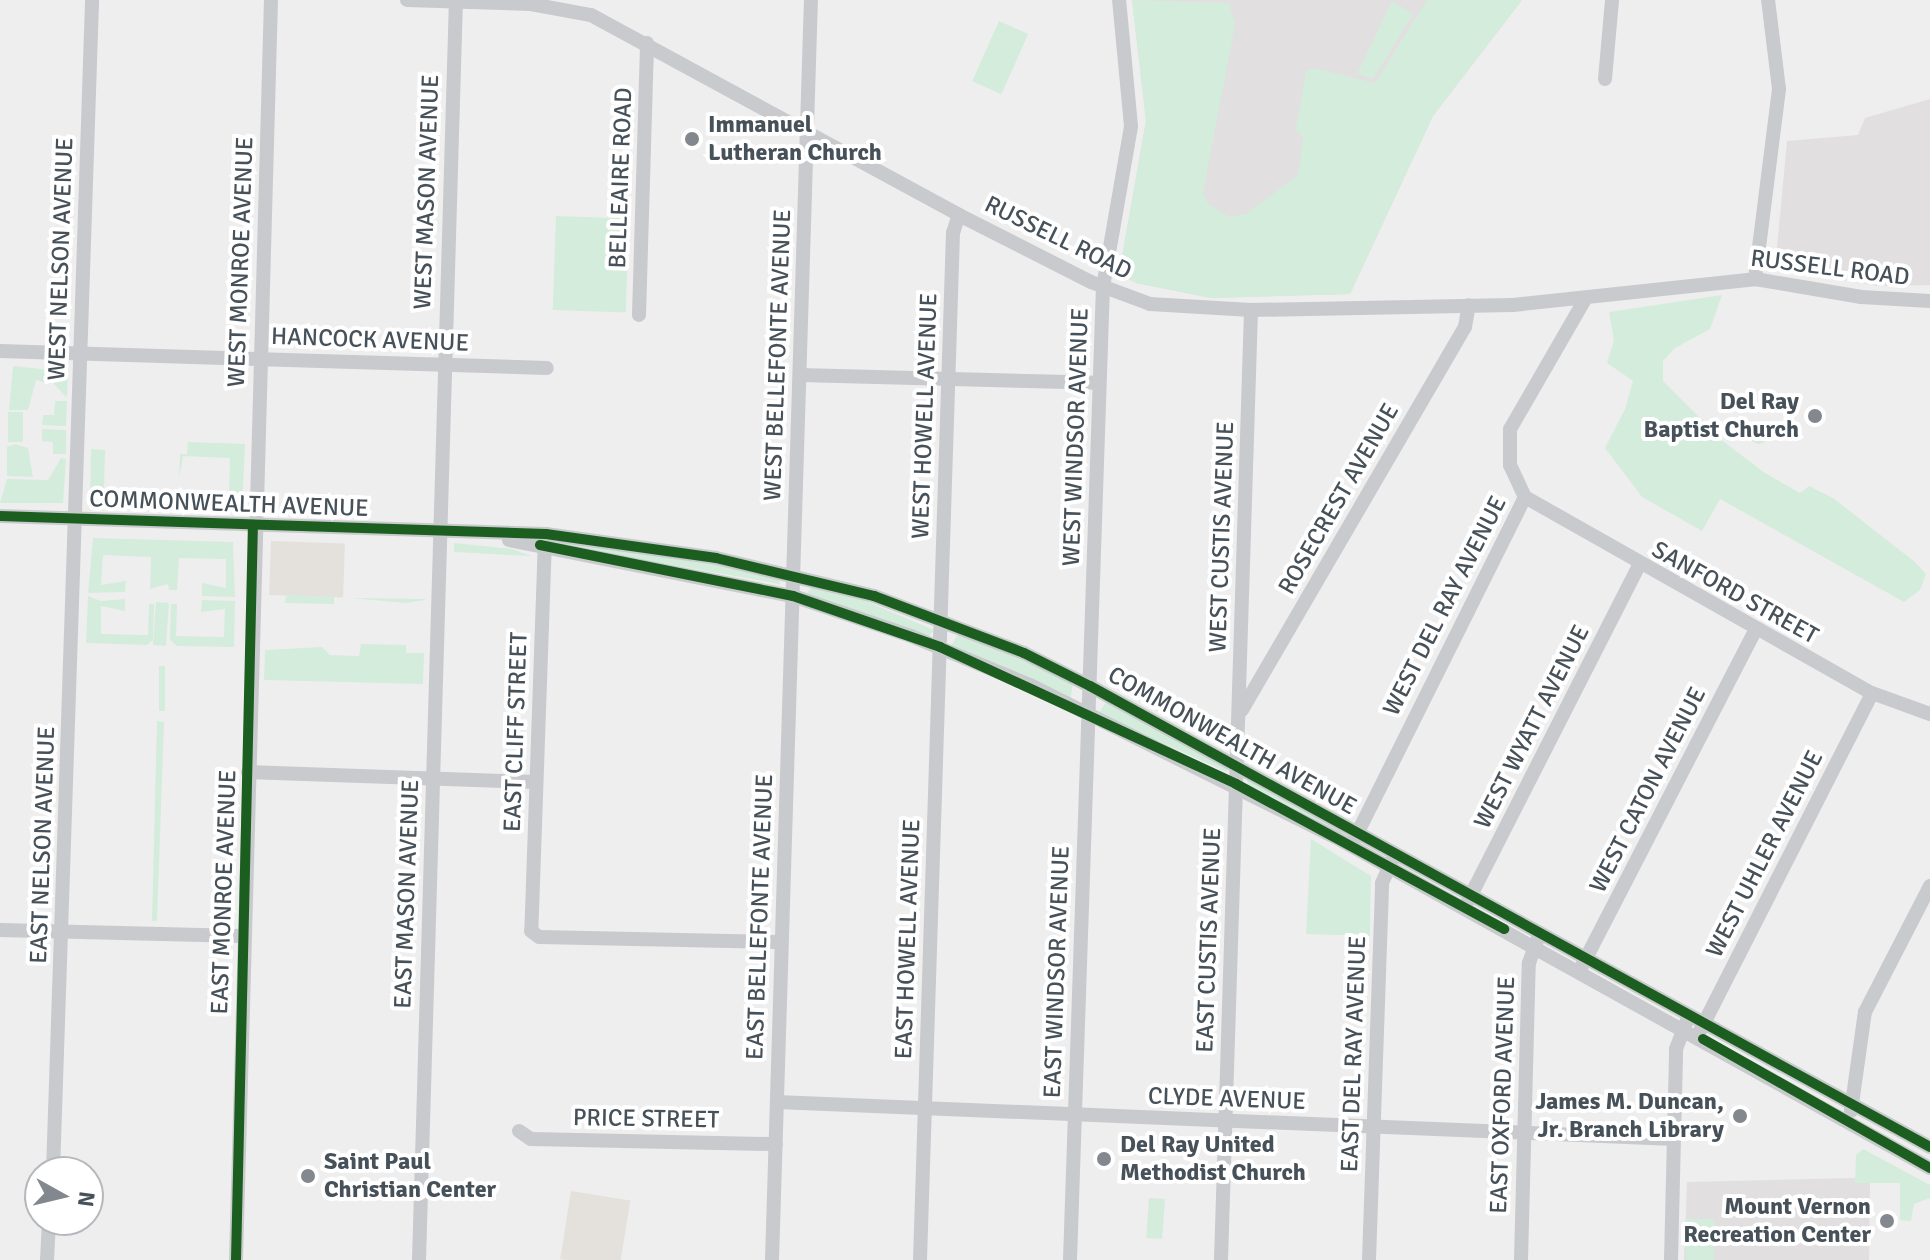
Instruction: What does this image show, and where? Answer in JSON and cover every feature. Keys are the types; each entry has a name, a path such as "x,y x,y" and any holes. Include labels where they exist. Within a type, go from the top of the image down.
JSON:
{"street":[{"name":"WEST NELSON AVENUE","path":"74,520 92,0"},
{"name":"WEST MONROE AVENUE","path":"253,525 271,0"},
{"name":"RUSSELL ROAD","path":"407,0 568,8 647,43 805,135 959,215 1103,287 1166,307 1251,310 1584,301 1712,280 1755,279 1861,297 1930,301"},
{"name":"WEST BELLEFONTE AVENUE","path":"793,576 811,0"},
{"name":"WEST WINDSOR AVENUE","path":"1090,686 1103,287 1131,126 1119,0"},
{"path":"1605,79 1612,0"},
{"path":"1755,279 1779,89 1768,0"},
{"name":"WEST MASON AVENUE","path":"438,530 456,1"},
{"name":"BELLEAIRE ROAD","path":"639,315 647,43"},
{"name":"WEST HOWELL AVENUE","path":"941,619 953,233 959,215"},
{"name":"WEST DEL RAY AVENUE","path":"1353,847 1355,831 1525,497 1510,465 1510,429 1584,301"},
{"name":"ROSECREST AVENUE","path":"1239,713 1465,327 1469,305"},
{"name":"WEST CUSTIS AVENUE","path":"1237,765 1251,310"},
{"name":"HANCOCK AVENUE","path":"0,351 547,368"},
{"path":"800,375 1099,383"},
{"name":"SANFORD STREET","path":"1525,497 1639,565 1872,693 1930,714"},
{"name":"COMMONWEALTH AVENUE","path":"0,516 438,530 545,540 640,544 793,576 941,619 1090,686 1355,831 1393,860 1468,902 1687,1022 1930,1147"},
{"name":"EAST NELSON AVENUE","path":"54,1156 74,520"},
{"name":"EAST MONROE AVENUE","path":"236,1260 253,525"},
{"name":"EAST MASON AVENUE","path":"419,1260 438,530"},
{"name":"COMMONWEALTH AVENUE","path":"545,540 793,596 940,647 1236,784 1353,847 1393,860"},
{"name":"EAST CLIFF STREET","path":"545,540 531,931 539,937 780,942"},
{"name":"WEST WYATT AVENUE","path":"1468,902 1639,565"},
{"name":"EAST BELLEFONTE AVENUE","path":"772,1260 793,576"},
{"name":"EAST HOWELL AVENUE","path":"920,1260 941,619"},
{"name":"WEST CATON AVENUE","path":"1583,965 1756,629"},
{"name":"EAST WINDSOR AVENUE","path":"1070,1260 1090,686"},
{"name":"WEST UHLER AVENUE","path":"1701,1029 1872,693"},
{"name":"EAST CUSTIS AVENUE","path":"1221,1260 1237,765"},
{"path":"248,772 536,782"},
{"name":"EAST DEL RAY AVENUE","path":"1369,1260 1382,883 1393,860"},
{"path":"1851,1124 1851,1104 1865,1012 1930,886"},
{"path":"0,930 242,936"},
{"name":"EAST OXFORD AVENUE","path":"1521,1260 1529,963 1537,939"},
{"path":"1671,1260 1676,1049 1687,1022"},
{"name":"COMMONWEALTH AVENUE","path":"1701,1029 1851,1124 1930,1168"},
{"name":"CLYDE AVENUE","path":"777,1102 1674,1139"},
{"name":"PRICE STREET","path":"519,1131 531,1139 776,1144"},
{"path":"47,1260 48,1236"}],"shaded area":[{"path":"1132,0 1522,0 1433,116 1350,294 1211,298 1136,283 1119,274 1146,121"},
{"path":"1930,99 1930,285 1879,286 1775,269 1787,141 1858,135 1865,118"},
{"path":"271,541 345,544 343,598 269,595"},
{"path":"1855,1178 1856,1183 1870,1183 1869,1260 1684,1260 1687,1182"},
{"path":"571,1191 630,1200 621,1260 560,1259"}],"green space":[{"path":"1132,0 1229,3 1235,25 1203,192 1208,204 1230,217 1246,214 1298,175 1303,138 1296,129 1306,71 1313,68 1375,83 1427,0 1522,0 1433,116 1350,294 1211,298 1136,283 1119,274 1146,121"},
{"path":"1392,1 1413,14 1373,79 1357,74"},
{"path":"999,21 1028,34 1001,94 972,81"},
{"path":"556,216 629,219 626,312 553,310"},
{"path":"1722,295 1710,329 1675,348 1663,361 1663,381 1724,442 1765,473 1800,493 1809,486 1833,498 1915,562 1926,574 1920,590 1904,602 1720,499 1702,531 1642,497 1605,448 1625,409 1633,381 1607,363 1614,340 1609,312"},
{"path":"13,366 51,370 51,384 36,380 28,410 9,410"},
{"path":"56,367 68,370 67,398 54,384"},
{"path":"55,401 67,401 66,426 42,425 43,415 54,415"},
{"path":"8,412 23,412 23,442 8,442"},
{"path":"1759,424 1766,427 1769,434 1766,441 1759,444 1752,441 1749,434 1752,427"},
{"path":"42,429 66,430 66,454 53,454 53,442 42,441"},
{"path":"188,442 245,444 242,509 206,509 207,496 229,496 230,458 183,456 179,479 180,454 187,454"},
{"path":"15,444 28,448 33,477 7,476 7,447"},
{"path":"91,449 105,450 104,492 126,493 126,506 90,503"},
{"path":"61,458 66,459 63,503 0,503 7,479 48,480"},
{"path":"181,495 204,496 204,509 176,508"},
{"path":"93,538 233,542 235,597 202,596 202,583 226,588 226,559 179,558 177,590 169,590 168,584 150,589 151,557 103,555 101,585 126,581 125,592 88,593"},
{"path":"559,540 666,553 779,580 780,584 562,545"},
{"path":"454,543 512,549 531,556 454,552"},
{"path":"811,587 854,596 934,630 929,636 807,594"},
{"path":"286,595 334,597 334,604 285,603"},
{"path":"88,596 101,601 125,599 125,611 101,606 101,634 148,635 149,604 154,604 153,640 147,645 86,643"},
{"path":"351,598 425,599 425,600 406,603"},
{"path":"202,600 235,601 234,647 177,646 170,640 171,604 177,604 176,636 224,637 225,609 201,612"},
{"path":"156,602 169,603 166,646 153,645"},
{"path":"959,632 1073,683 1070,702 951,646"},
{"path":"361,644 406,645 406,653 424,653 423,684 264,680 265,650 322,647 330,655 359,656"},
{"path":"159,666 165,666 165,711 159,711"},
{"path":"1106,702 1227,767 1227,772 1098,714"},
{"path":"157,721 164,722 157,921 152,921"},
{"path":"1247,779 1343,831 1343,834 1248,785"},
{"path":"1311,839 1371,876 1370,936 1306,934"},
{"path":"1863,1149 1930,1185 1930,1198 1914,1204 1911,1221 1900,1220 1900,1183 1855,1183 1856,1155"},
{"path":"1149,1198 1165,1199 1162,1239 1146,1238"},
{"path":"1686,1219 1714,1219 1714,1260 1686,1260"}],"cycle path":[{"path":"0,516 546,534 716,558 874,596 1024,653 1090,686 1930,1147"},
{"path":"236,1260 253,525"},
{"path":"540,545 793,596 940,647 1236,784 1504,929"},
{"path":"1703,1039 1930,1168"}],"place":[{"name":"Immanuel Lutheran Church","path":"692,139"},
{"name":"Del Ray Baptist Church","path":"1815,416"},
{"name":"James M. Duncan, Jr. Branch Library","path":"1740,1116"},
{"name":"Del Ray United Methodist Church","path":"1104,1159"},
{"name":"Saint Paul Christian Center","path":"308,1176"},
{"name":"Mount Vernon Recreation Center","path":"1887,1221"}]}
